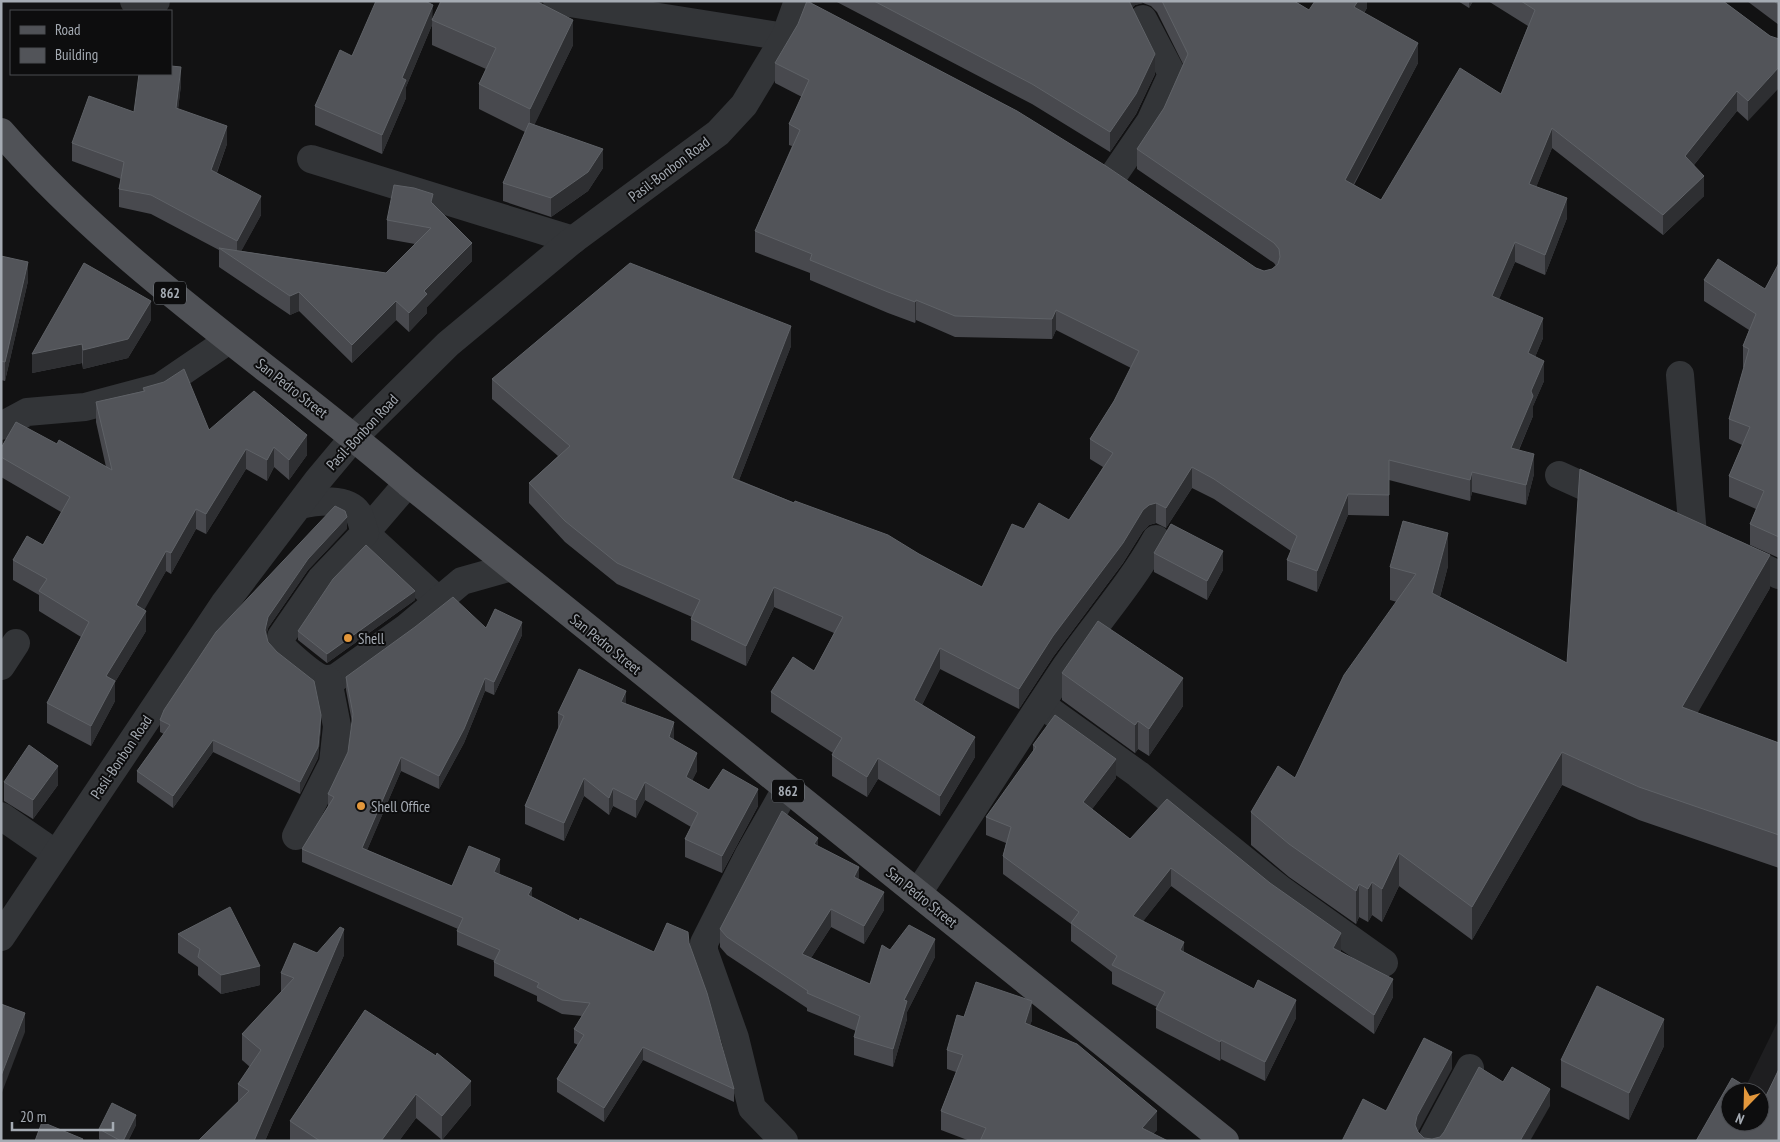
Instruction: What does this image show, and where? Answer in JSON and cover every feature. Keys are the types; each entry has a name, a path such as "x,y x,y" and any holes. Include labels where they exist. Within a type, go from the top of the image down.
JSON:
{"main road":[{"name":"San Pedro Street","path":"1,132 88,223 136,266 354,437 408,483 786,789 1225,1141"}],"street":[{"path":"134,1 139,3 156,1"},
{"path":"557,1 785,37"},
{"name":"Pasil-Bonbon Road","path":"1,938 224,604 354,437 448,344 573,240 718,133 744,105 806,4"},
{"path":"1115,173 1150,122 1172,74 1143,19"},
{"path":"1091,158 1139,190"},
{"path":"312,159 573,240"},
{"path":"1,426 27,412 85,407 160,387 229,340"},
{"path":"1680,375 1693,535"},
{"path":"1559,475 1633,508"},
{"path":"408,483 321,579 281,637 280,644 285,650 319,677 328,680 337,677 440,602 462,581 512,566"},
{"path":"300,505 314,502 346,504 358,513 364,533 440,602"},
{"path":"1664,522 1779,575"},
{"path":"918,893 1112,602 1138,571 1156,539"},
{"path":"1,666 16,643"},
{"path":"296,836 333,763 337,726 328,680"},
{"path":"1042,705 1138,774 1280,888 1384,963"},
{"path":"784,1141 752,1108 735,1038 704,952 704,943 707,933 786,789"},
{"path":"1,816 56,854"},
{"path":"1432,1141 1470,1068"}],"shaded area":[{"path":"1779,1019 1779,1141 1714,1141 1722,1132 1770,1132 1770,1082 1748,1082"}],"building":[{"path":"376,1 425,1 433,5 402,78 406,80 382,135 315,106 340,50 352,56"},
{"path":"441,1 536,1 573,20 530,109 479,84 496,48 432,20"},
{"path":"807,1 1017,111 1106,166 1256,268 1264,271 1272,269 1278,264 1280,257 1279,249 1274,243 1137,149 1164,108 1188,54 1162,1 1294,1 1309,10 1315,1 1358,1 1354,7 1418,43 1345,180 1381,200 1460,68 1501,94 1535,10 1521,1 1723,1 1770,36 1779,39 1779,67 1748,101 1737,91 1685,156 1704,176 1663,215 1552,128 1529,184 1567,198 1545,255 1515,242 1492,296 1543,318 1528,353 1544,361 1531,391 1533,396 1511,448 1534,454 1526,485 1472,472 1470,480 1389,460 1389,495 1348,494 1317,571 1287,560 1297,536 1214,479 1192,467 1166,508 1156,503 1149,505 1143,510 1123,543 1053,636 1019,689 940,648 914,700 975,737 940,796 878,758 867,777 832,755 842,738 771,692 793,657 814,671 843,617 774,587 746,646 691,619 700,600 617,563 565,521 529,483 570,446 492,379 630,263 791,326 732,478 794,503 795,501 888,535 919,554 982,587 1012,524 1024,529 1039,503 1069,520 1113,453 1090,439 1114,401 1139,351 1056,310 1052,319 955,316 916,300 915,302 888,292 810,260 812,254 755,231 800,130 789,124 809,80 775,63 798,24"},
{"path":"874,1 1129,1 1155,54 1136,94 1110,132 1032,84"},
{"path":"172,66 181,67 176,108 227,126 211,170 261,196 237,241 151,195 119,189 124,162 72,143 89,96 134,112 139,75 172,75"},
{"path":"529,123 603,149 588,172 551,198 503,183"},
{"path":"394,185 414,188 433,194 431,202 472,243 424,291 427,294 409,313 396,301 352,345 299,292 290,296 219,248 386,273 431,228 387,220"},
{"path":"1,256 28,262 5,362 1,361"},
{"path":"1718,259 1765,289 1779,263 1779,537 1750,524 1764,491 1729,476 1750,427 1729,419 1749,349 1743,346 1756,314 1704,280"},
{"path":"84,263 151,301 128,339 83,350 82,344 32,354"},
{"path":"184,369 209,430 254,391 307,435 289,460 274,447 267,460 246,449 206,514 196,509 171,553 166,551 136,605 146,611 106,676 115,681 91,726 47,703 89,622 39,591 47,579 13,560 27,536 43,545 70,497 1,457 1,448 16,422 57,444 59,440 112,470 96,402 145,391 143,388 164,382"},
{"path":"1580,469 1770,555 1682,707 1779,743 1779,835 1639,787 1562,752 1472,907 1399,853 1382,889 1372,882 1368,889 1359,884 1356,891 1289,844 1251,812 1278,766 1295,778 1344,675 1416,574 1390,567 1403,521 1448,533 1432,593 1567,663"},
{"path":"335,506 345,511 347,517 308,559 268,617 265,630 268,642 277,652 314,681 321,715 318,747 300,782 213,740 173,796 137,771 170,725 160,720 164,710 216,632"},
{"path":"1171,524 1223,551 1207,581 1154,553"},
{"path":"366,545 415,591 327,654 298,631 333,579"},
{"path":"453,597 486,628 495,609 522,622 494,682 485,678 464,729 439,776 401,757 362,848 452,886 469,846 500,859 494,872 532,888 528,895 579,921 580,918 654,952 667,923 688,932 689,943 707,993 734,1089 643,1047 604,1108 557,1079 584,1035 574,1029 590,1003 562,1000 537,987 539,983 494,962 500,950 457,931 463,918 302,849 334,797 328,794 348,752 353,714 346,677"},
{"path":"1098,621 1183,678 1149,729 1138,721 1135,725 1062,673"},
{"path":"579,669 626,691 621,702 674,722 669,737 697,753 686,777 709,790 723,769 758,789 722,856 685,839 698,813 645,782 636,800 613,788 609,798 584,778 564,823 525,806 564,716 558,713"},
{"path":"1055,715 1116,759 1083,802 1130,839 1167,799 1270,883 1341,933 1333,948 1393,979 1374,1015 1171,868 1133,916 1184,942 1180,950 1254,989 1258,980 1296,1000 1265,1062 1221,1040 1220,1042 1156,1009 1165,992 1112,965 1117,956 1071,923 1079,912 1003,856 1011,827 986,817 1036,747 1033,745"},
{"path":"29,745 58,766 33,800 4,782"},
{"path":"782,811 818,838 814,844 859,867 854,877 884,892 864,926 831,909 802,954 870,984 882,945 890,950 909,925 935,939 904,1000 907,1001 893,1049 854,1037 860,1016 807,993 808,991 727,937 720,929"},
{"path":"230,907 260,966 221,975 198,957 200,949 178,934"},
{"path":"340,927 344,929 254,1141 198,1141 249,1091 238,1084 261,1050 242,1034 294,978 281,973 294,943 317,953"},
{"path":"976,982 1032,1001 1025,1023 1077,1044 1157,1111 1142,1128 1168,1141 980,1141 986,1128 941,1111 963,1055 947,1050 957,1015 964,1017"},
{"path":"1597,986 1664,1019 1629,1093 1561,1060"},
{"path":"1,1004 25,1013 1,1076"},
{"path":"365,1010 436,1056 437,1053 471,1081 442,1116 416,1094 381,1141 320,1141 290,1121"},
{"path":"1424,1038 1452,1052 1417,1116 1415,1125 1418,1132 1424,1138 1440,1137 1479,1067 1503,1082 1512,1067 1550,1089 1520,1141 1342,1141 1363,1099 1386,1111"},
{"path":"1779,1069 1779,1141 1696,1141 1720,1099 1720,1132 1770,1132 1770,1088"},
{"path":"1732,1078 1739,1082 1730,1082"},
{"path":"112,1103 136,1115 123,1141 99,1129"},
{"path":"42,1122 83,1139 82,1141 35,1141"}],"place":[{"name":"Shell","path":"348,638"},
{"name":"Shell Office","path":"361,806"}]}
